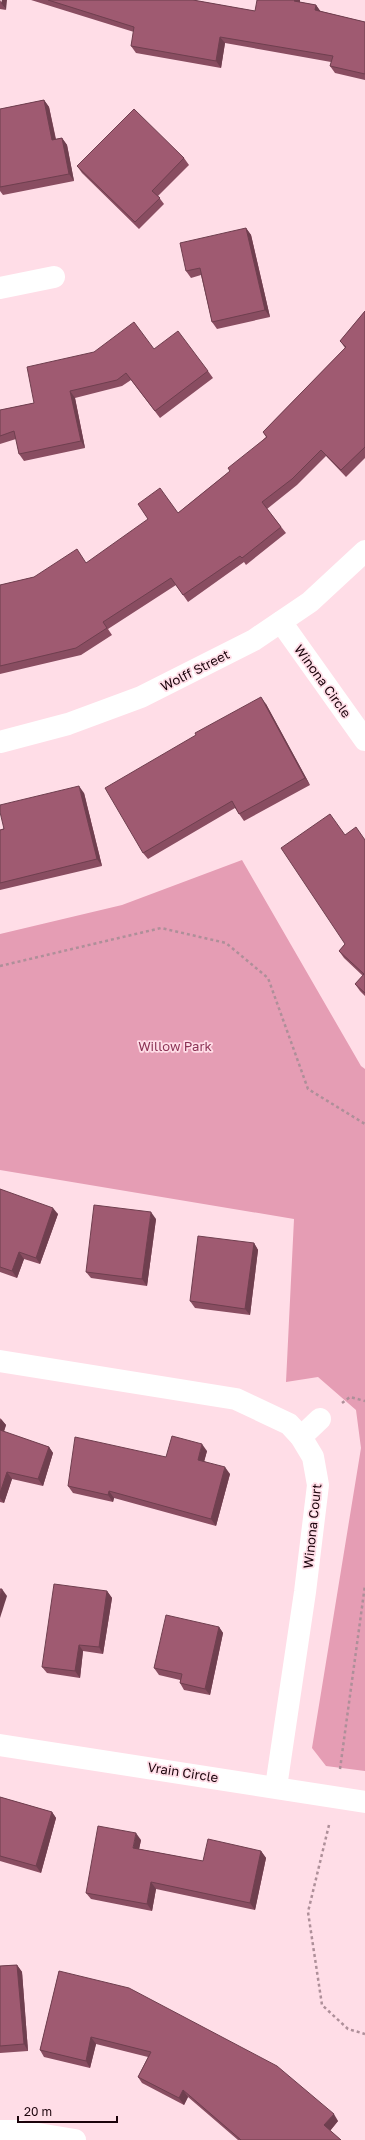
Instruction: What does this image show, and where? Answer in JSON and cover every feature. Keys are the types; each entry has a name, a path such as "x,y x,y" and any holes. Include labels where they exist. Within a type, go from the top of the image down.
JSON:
{"street":[{"path":"0,288 54,277"},
{"name":"Wolff Street","path":"0,742 68,724 141,697 254,640 310,602 365,551"},
{"name":"Winona Circle","path":"281,622 365,740"},
{"name":"Winona Court","path":"0,1361 236,1399 289,1424 301,1437 313,1457 318,1485 305,1592 276,1787"},
{"path":"301,1437 320,1420"},
{"name":"Vrain Circle","path":"0,1745 365,1802"},
{"path":"0,2131 20,2131 76,2140"}],"path":[{"path":"0,966 161,928 226,943 268,978 308,1090 365,1124"}],"green space":[{"name":"Willow Park","path":"242,860 361,1066 365,1069 365,1771 326,1766 312,1748 361,1448 356,1410 318,1377 286,1382 294,1219 0,1170 0,934 122,905"}],"building":[{"path":"48,0 193,0 255,11 257,0 295,0 294,1 316,5 315,10 365,22 365,74 330,66 333,56 220,37 216,61 131,46 134,27"},
{"path":"44,100 52,140 62,138 69,174 0,187 0,109"},
{"path":"134,109 184,158 152,191 160,198 135,222 77,166"},
{"path":"246,228 265,310 212,322 200,268 186,271 180,243"},
{"path":"365,311 365,447 341,470 321,450 292,479 262,502 281,527 242,558 240,556 183,595 171,578 103,622 107,628 76,648 0,666 0,585 34,577 77,549 86,563 148,519 138,504 160,488 178,513 230,471 228,468 267,437 263,432 346,347 340,341"},
{"path":"134,322 154,349 178,331 208,371 155,411 126,373 117,380 70,391 81,441 19,454 14,431 0,436 0,410 34,403 27,367 94,352"},
{"path":"261,697 305,778 239,814 232,801 143,853 105,788 196,735 195,733"},
{"path":"79,786 97,859 0,883 0,830 4,829 0,805"},
{"path":"330,814 345,835 356,827 365,840 365,993 355,984 364,974 339,951 345,944 281,848"},
{"path":"0,1189 53,1208 36,1258 19,1252 12,1271 0,1267"},
{"path":"94,1205 151,1212 142,1279 86,1272"},
{"path":"198,1236 254,1243 245,1309 190,1301"},
{"path":"0,1430 49,1447 38,1479 7,1472 0,1493"},
{"path":"172,1436 202,1444 198,1460 225,1467 211,1519 109,1491 108,1495 68,1486 75,1437 166,1457"},
{"path":"54,1584 107,1591 99,1647 79,1645 75,1671 42,1667"},
{"path":"166,1615 219,1627 205,1689 180,1683 182,1674 154,1668"},
{"path":"0,1797 52,1812 36,1866 0,1856"},
{"path":"98,1826 136,1833 133,1848 203,1861 208,1839 261,1851 250,1903 151,1882 147,1904 86,1893"},
{"path":"17,1965 24,2044 0,2046 0,1966"},
{"path":"59,1971 129,1988 277,2066 334,2114 324,2125 341,2140 241,2140 183,2090 179,2098 138,2077 151,2052 91,2037 86,2061 40,2050"}]}
